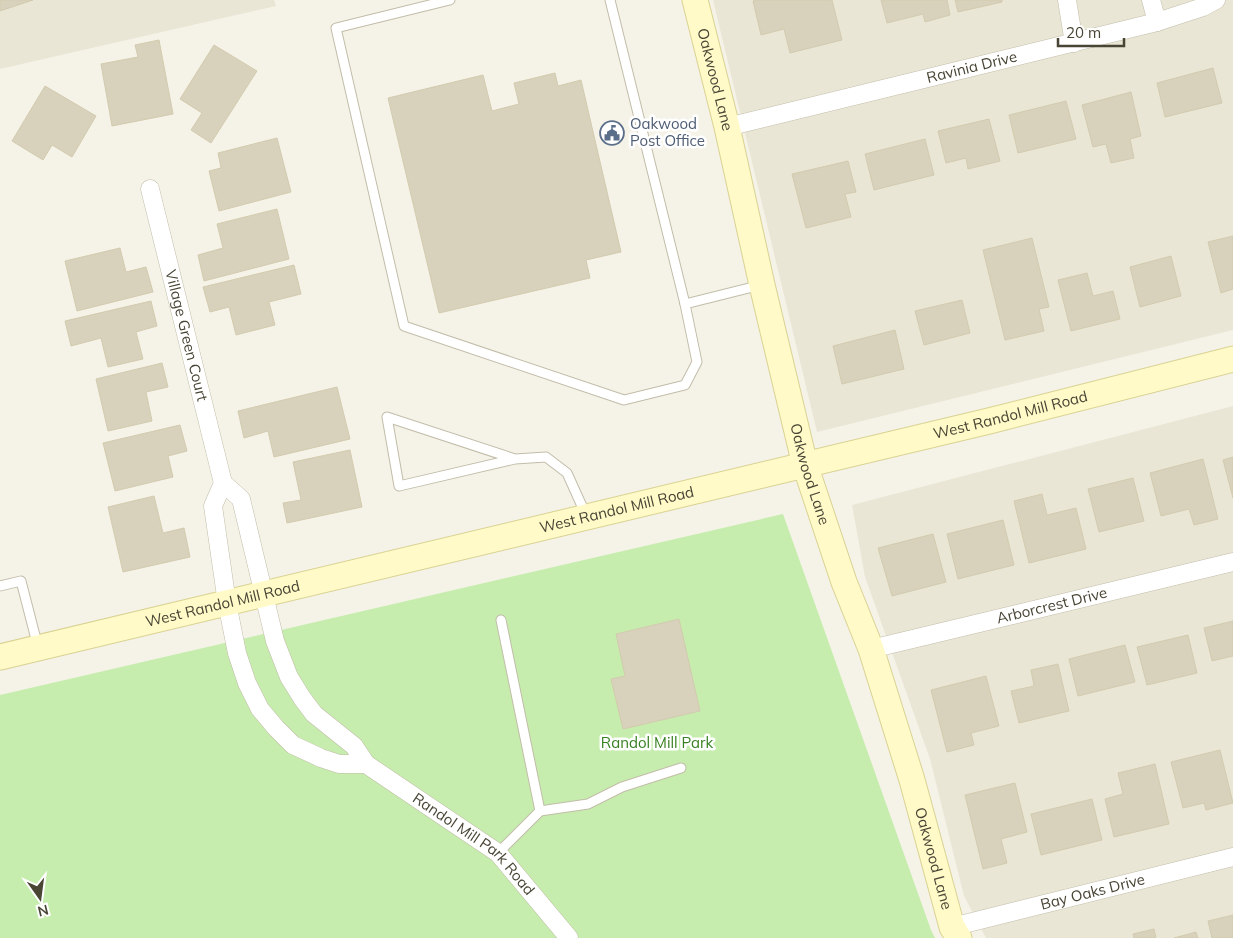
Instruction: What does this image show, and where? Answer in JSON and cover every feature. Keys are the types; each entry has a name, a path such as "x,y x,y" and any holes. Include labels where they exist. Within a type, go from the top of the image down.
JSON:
{"main road":[{"name":"Oakwood Lane","path":"695,0 727,127 805,465 844,582 871,649 912,780 955,933"},
{"name":"West Randol Mill Road","path":"0,656 587,518 1233,360"}],"street":[{"path":"1067,0 1074,43"},
{"path":"1151,0 1157,22"},
{"name":"Ravinia Drive","path":"727,127 1157,22 1202,7 1216,0"},
{"name":"Village Green Court","path":"150,189 224,483"},
{"path":"265,594 241,499 224,483 213,506 227,603 237,653 247,683 260,709 293,745 339,764 366,764"},
{"name":"Arborcrest Drive","path":"871,649 1233,562"},
{"name":"Randol Mill Park Road","path":"265,594 278,650 289,677 314,714 354,746 366,764 498,852 569,938"},
{"name":"Bay Oaks Drive","path":"955,933 1233,857"}],"lane":[{"path":"450,0 336,28 404,326 624,400 685,385 697,362 685,304 610,0"},
{"path":"685,304 762,285"},
{"path":"515,459 388,417 399,486 515,459 546,457 566,472 587,518"},
{"path":"0,586 21,581 38,647"},
{"path":"501,620 540,811"},
{"path":"498,852 540,811 588,804 622,786 680,768"}],"shaded area":[{"path":"0,0 274,0 276,6 0,69"},
{"path":"713,0 1233,0 1233,330 817,432"},
{"path":"1233,406 1233,938 986,938 964,896 930,759 865,577 852,505"}],"green space":[{"name":"Randol Mill Park","path":"783,514 935,938 0,938 0,695"}],"building":[{"path":"0,0 33,0 0,11"},
{"path":"832,0 842,40 790,53 784,29 761,35 753,1"},
{"path":"881,0 947,0 950,15 925,22 923,14 887,23"},
{"path":"955,0 1002,0 1002,2 958,12"},
{"path":"159,40 173,114 112,126 101,64 138,57 135,45"},
{"path":"214,45 257,71 211,143 191,130 202,113 180,99"},
{"path":"1213,68 1222,103 1165,117 1157,83"},
{"path":"555,73 558,86 581,80 621,252 586,260 590,278 439,313 388,98 483,75 492,111 519,104 514,83"},
{"path":"45,86 96,116 72,157 52,145 43,160 12,141"},
{"path":"1131,92 1141,136 1130,139 1134,158 1111,163 1106,144 1093,147 1082,105"},
{"path":"1066,101 1076,139 1018,153 1009,115"},
{"path":"989,119 1000,161 968,169 966,158 946,163 938,131"},
{"path":"277,138 291,192 219,211 209,171 221,168 218,153"},
{"path":"925,139 934,175 874,190 865,154"},
{"path":"848,161 856,192 845,194 851,217 806,228 792,174"},
{"path":"277,209 289,259 204,281 198,255 223,248 217,224"},
{"path":"1233,236 1233,289 1221,293 1208,242"},
{"path":"1032,238 1049,307 1039,309 1044,331 1005,340 983,250"},
{"path":"120,248 126,272 146,267 153,292 77,311 65,261"},
{"path":"1171,256 1181,296 1140,307 1130,267"},
{"path":"294,265 301,294 269,302 275,325 236,335 229,307 210,312 203,287"},
{"path":"1087,273 1093,296 1113,291 1120,319 1071,331 1058,280"},
{"path":"962,300 970,333 924,345 915,311"},
{"path":"151,301 157,326 136,332 143,359 108,367 101,338 71,346 65,321"},
{"path":"895,330 904,369 842,384 833,346"},
{"path":"162,363 168,387 146,392 152,421 108,431 96,379"},
{"path":"337,387 350,439 274,457 268,431 244,438 238,411"},
{"path":"180,425 187,451 168,456 173,477 115,491 103,443"},
{"path":"350,450 362,507 287,523 283,503 301,500 293,462"},
{"path":"1233,457 1233,498 1223,460"},
{"path":"1203,459 1218,519 1194,525 1189,509 1161,516 1150,473"},
{"path":"1133,478 1144,521 1099,532 1088,489"},
{"path":"1042,494 1047,515 1076,508 1086,549 1029,563 1014,501"},
{"path":"154,496 163,533 184,528 190,557 123,572 108,507"},
{"path":"1003,520 1014,565 958,579 947,534"},
{"path":"933,534 946,582 892,596 878,548"},
{"path":"679,619 700,711 623,729 611,679 625,676 616,634"},
{"path":"1233,621 1233,656 1212,661 1204,628"},
{"path":"1188,635 1197,673 1147,685 1137,647"},
{"path":"1125,645 1135,682 1078,696 1069,659"},
{"path":"1058,664 1069,711 1019,723 1011,691 1034,686 1031,670"},
{"path":"986,676 999,726 971,733 974,745 947,752 931,690"},
{"path":"1220,750 1233,803 1206,810 1204,803 1183,808 1171,762"},
{"path":"1155,764 1169,824 1114,837 1105,799 1123,794 1118,773"},
{"path":"1015,783 1027,832 1001,839 1007,863 983,869 965,795"},
{"path":"1092,799 1102,840 1041,855 1031,814"},
{"path":"1233,915 1233,938 1212,938 1208,921"},
{"path":"1154,929 1156,938 1134,938 1133,934"},
{"path":"1196,932 1198,938 1174,938"}],"place":[{"name":"Oakwood Post Office","path":"612,133"}]}
